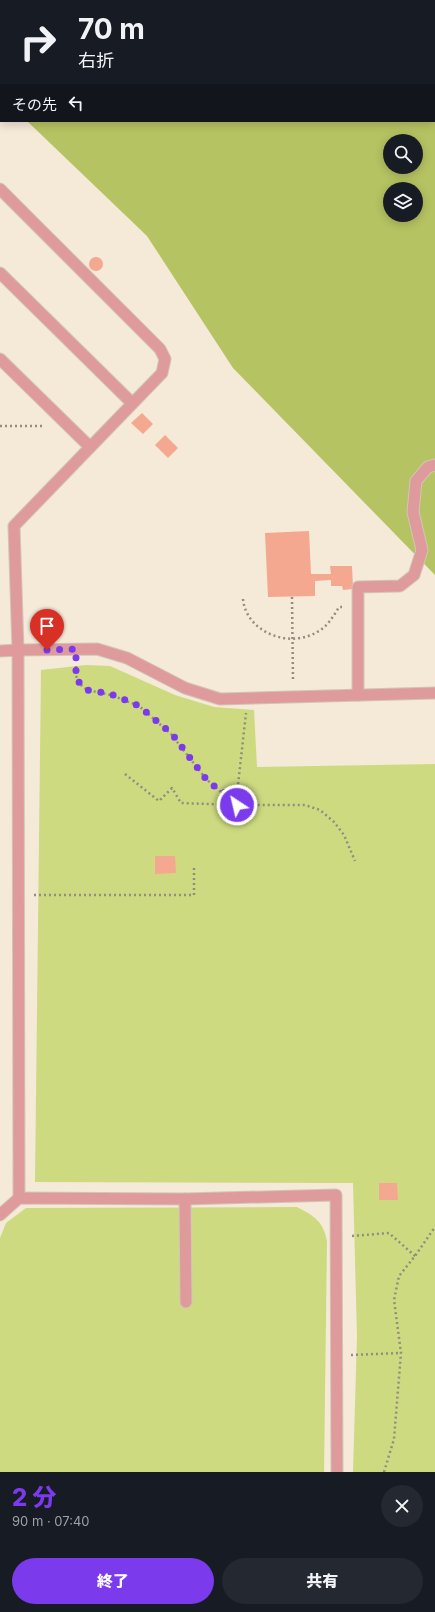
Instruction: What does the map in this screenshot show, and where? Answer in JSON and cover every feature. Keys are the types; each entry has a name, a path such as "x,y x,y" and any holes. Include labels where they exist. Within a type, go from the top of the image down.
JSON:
{"lane":[{"path":"0,189 160,348 165,359 162,372 14,526 18,650 19,1198"},
{"path":"0,273 132,403"},
{"path":"0,359 90,447"},
{"path":"358,695 358,587 400,586 414,575 422,550 413,512 416,481 428,467 435,465"},
{"path":"0,651 97,649 127,658 185,688 220,699 435,693"},
{"path":"0,1216 19,1198 185,1199 336,1195 338,1356 337,1472"},
{"path":"185,1199 186,1302"}],"path":[{"path":"0,426 67,425"},
{"path":"292,597 294,698"},
{"path":"243,599 243,608 253,622 266,633 292,639 317,633 330,621 339,607 358,606"},
{"path":"76,649 76,676 80,684 87,690 111,694 139,706 172,734 206,779 221,792 237,794"},
{"path":"237,805 246,713"},
{"path":"125,774 159,801 172,788 181,804 305,805 320,810 334,822 344,835 355,861"},
{"path":"19,895 194,895 194,867"},
{"path":"384,1472 394,1439 401,1353 394,1300 399,1276 435,1227"},
{"path":"337,1237 389,1233 415,1256"},
{"path":"338,1356 401,1353"}],"green space":[{"path":"28,122 435,122 435,575 233,368 147,236"},
{"path":"86,665 110,666 175,695 214,707 254,710 257,767 435,764 435,1472 353,1472 357,1336 353,1183 35,1182 41,670"},
{"path":"297,1207 317,1220 323,1229 327,1241 324,1472 0,1472 0,1238 6,1223 26,1208"}],"building":[{"path":"96,257 101,259 103,264 101,269 96,271 91,269 89,264 91,259"},
{"path":"142,413 153,424 143,434 131,423"},
{"path":"165,435 178,448 168,458 155,445"},
{"path":"309,531 311,574 331,574 330,566 352,566 353,589 343,590 342,586 331,586 331,580 315,581 315,596 268,597 265,533"},
{"path":"155,856 175,856 176,873 155,874"},
{"path":"379,1183 397,1183 398,1200 379,1200"}],"route":[{"path":"47,650 76,649 76,676 80,684 87,690 111,694 139,706 150,714 172,734 196,768 206,779 221,792 237,794 237,805"}]}
